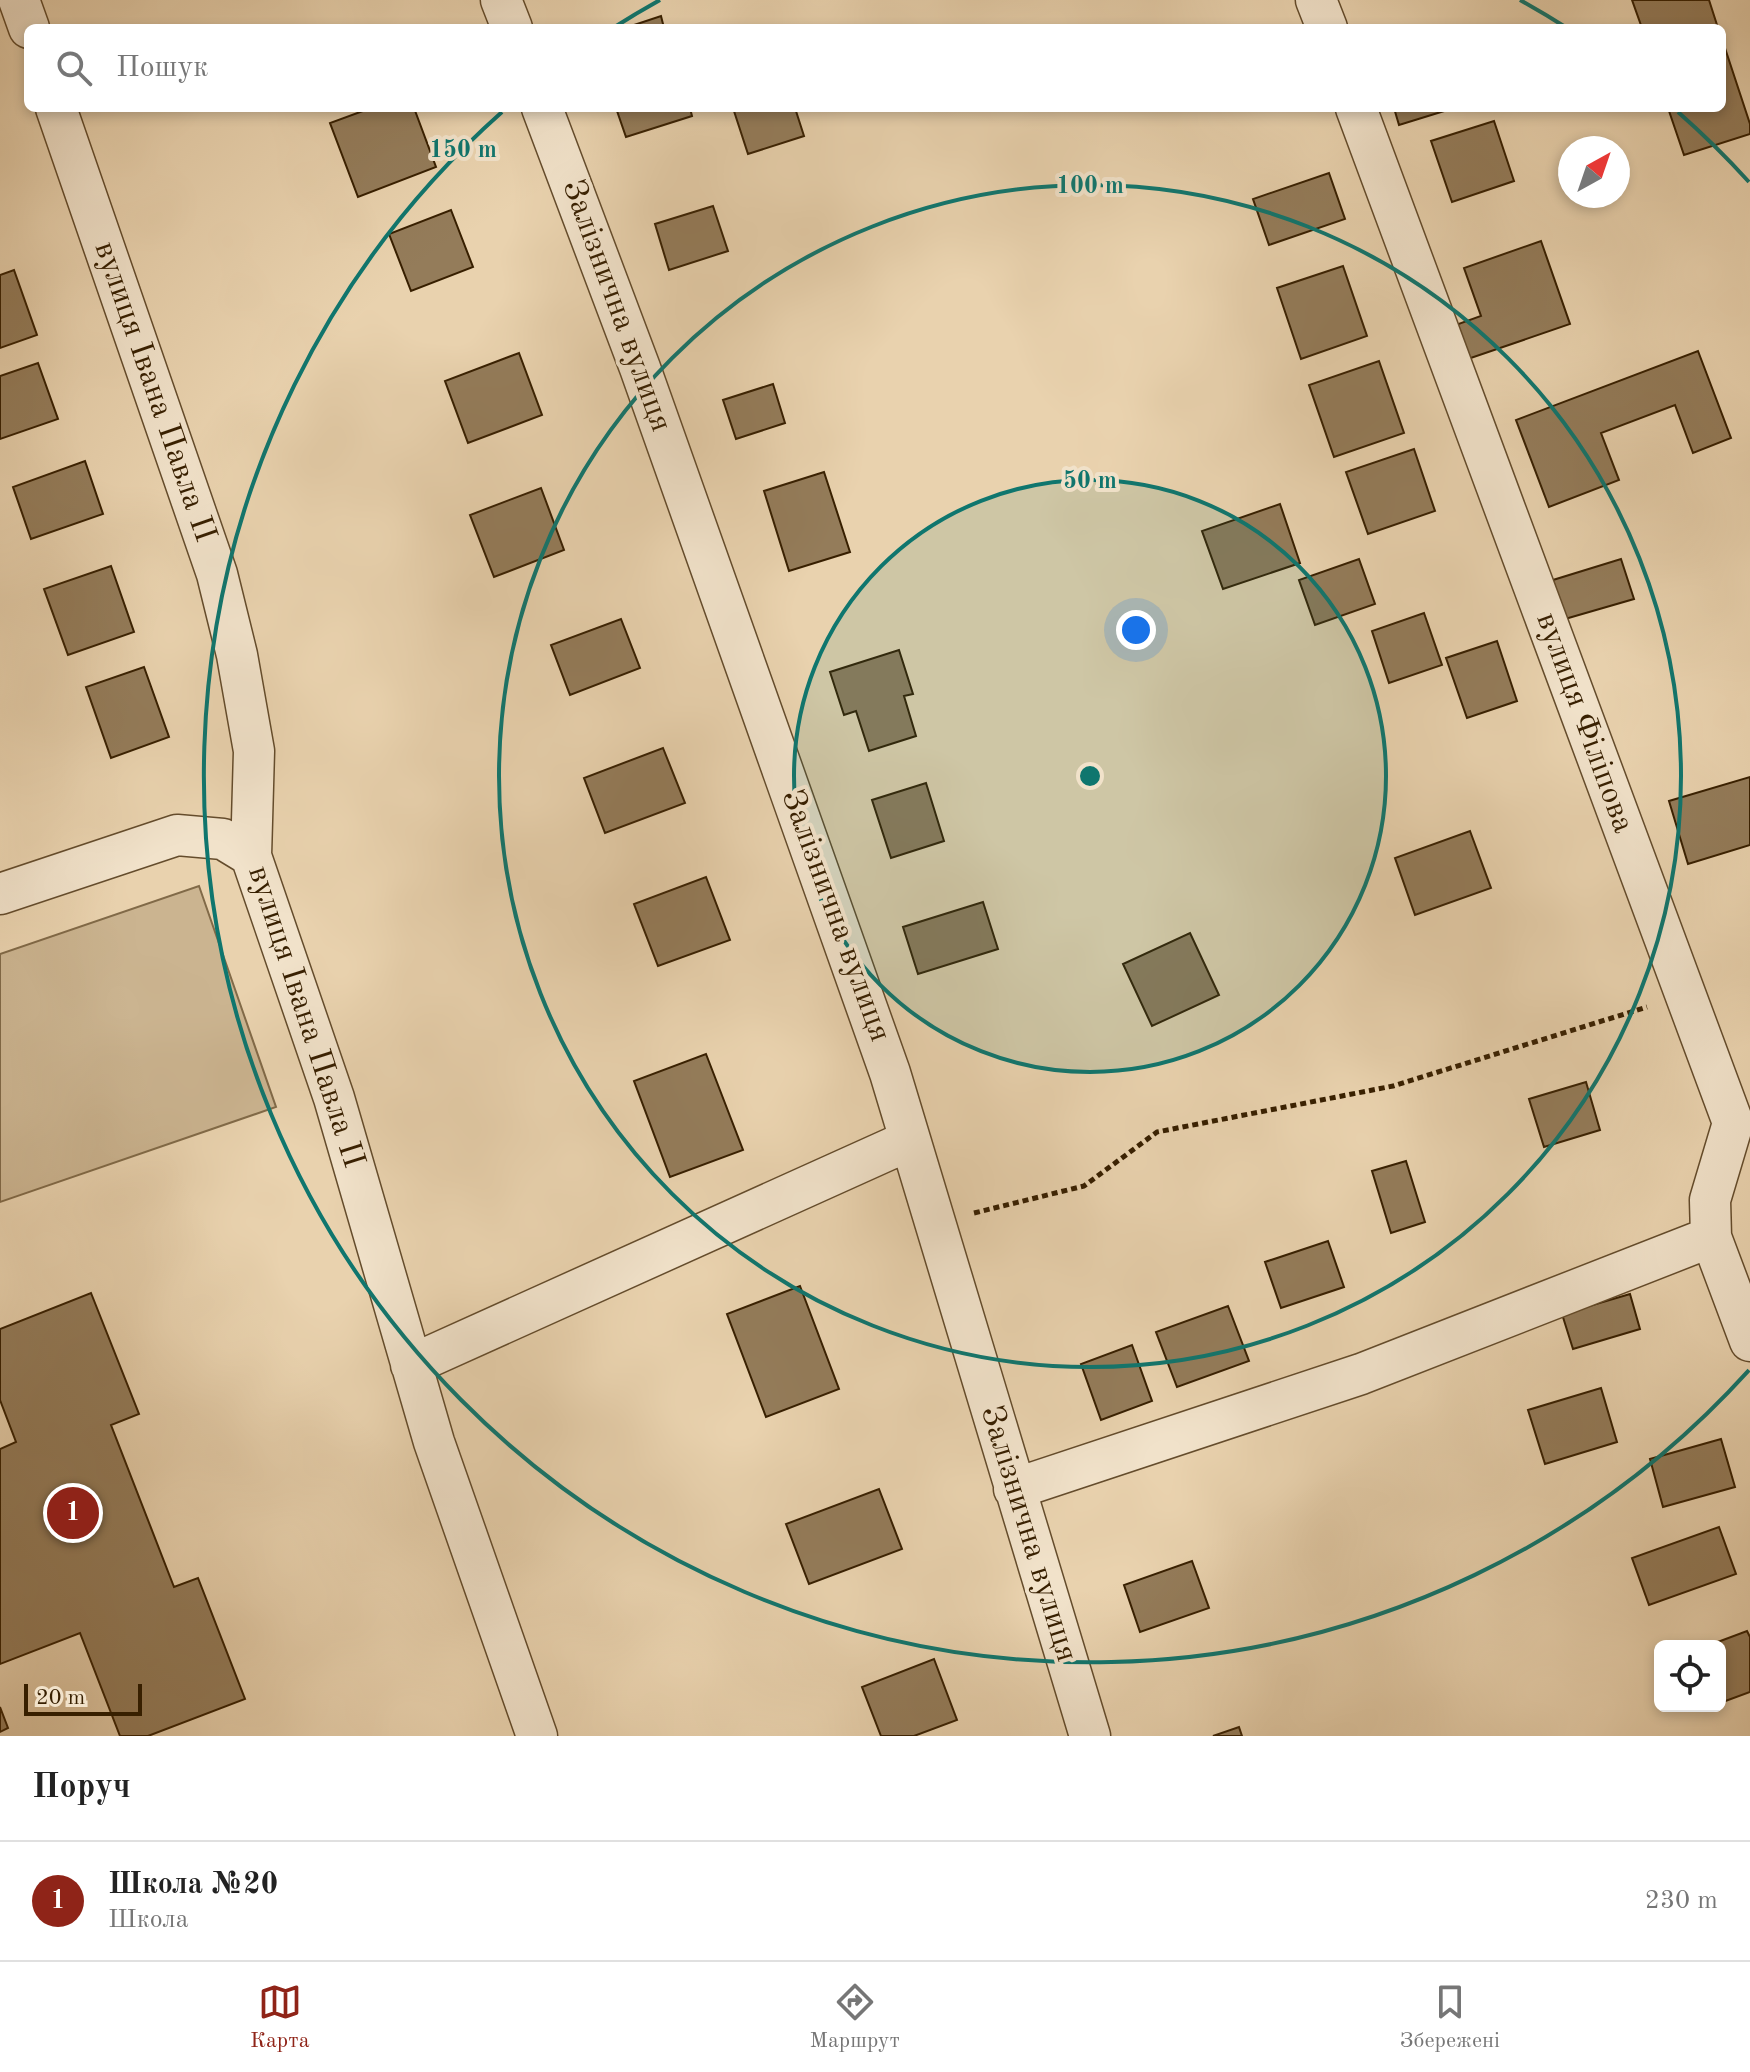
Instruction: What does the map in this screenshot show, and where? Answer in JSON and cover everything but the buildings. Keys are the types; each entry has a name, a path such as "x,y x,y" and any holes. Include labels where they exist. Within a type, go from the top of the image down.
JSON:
{"street":[{"path":"19,0 28,24"},
{"path":"501,0 510,24"},
{"path":"1316,0 1325,24"},
{"name":"вулиця Івана Павла II","path":"57,112 217,574 237,655 254,751 251,856 334,1098 434,1442 537,1736"},
{"name":"Залізнична вулиця","path":"544,112 640,368 890,1073 1090,1736"},
{"name":"вулиця Філіпова","path":"1357,112 1685,995 1741,1118 1733,1123 1710,1200 1711,1237 1750,1341"},
{"path":"0,894 177,835 223,839 251,856"},
{"path":"411,1365 910,1140"},
{"path":"1014,1489 1361,1374 1711,1237"}],"path":[{"path":"935,1222 1084,1186 1157,1132 1393,1086 1685,995"}],"shaded area":[{"path":"199,886 276,1107 0,1202 0,954"}],"place":[{"name":"Школа №20","path":"73,1513"}]}
